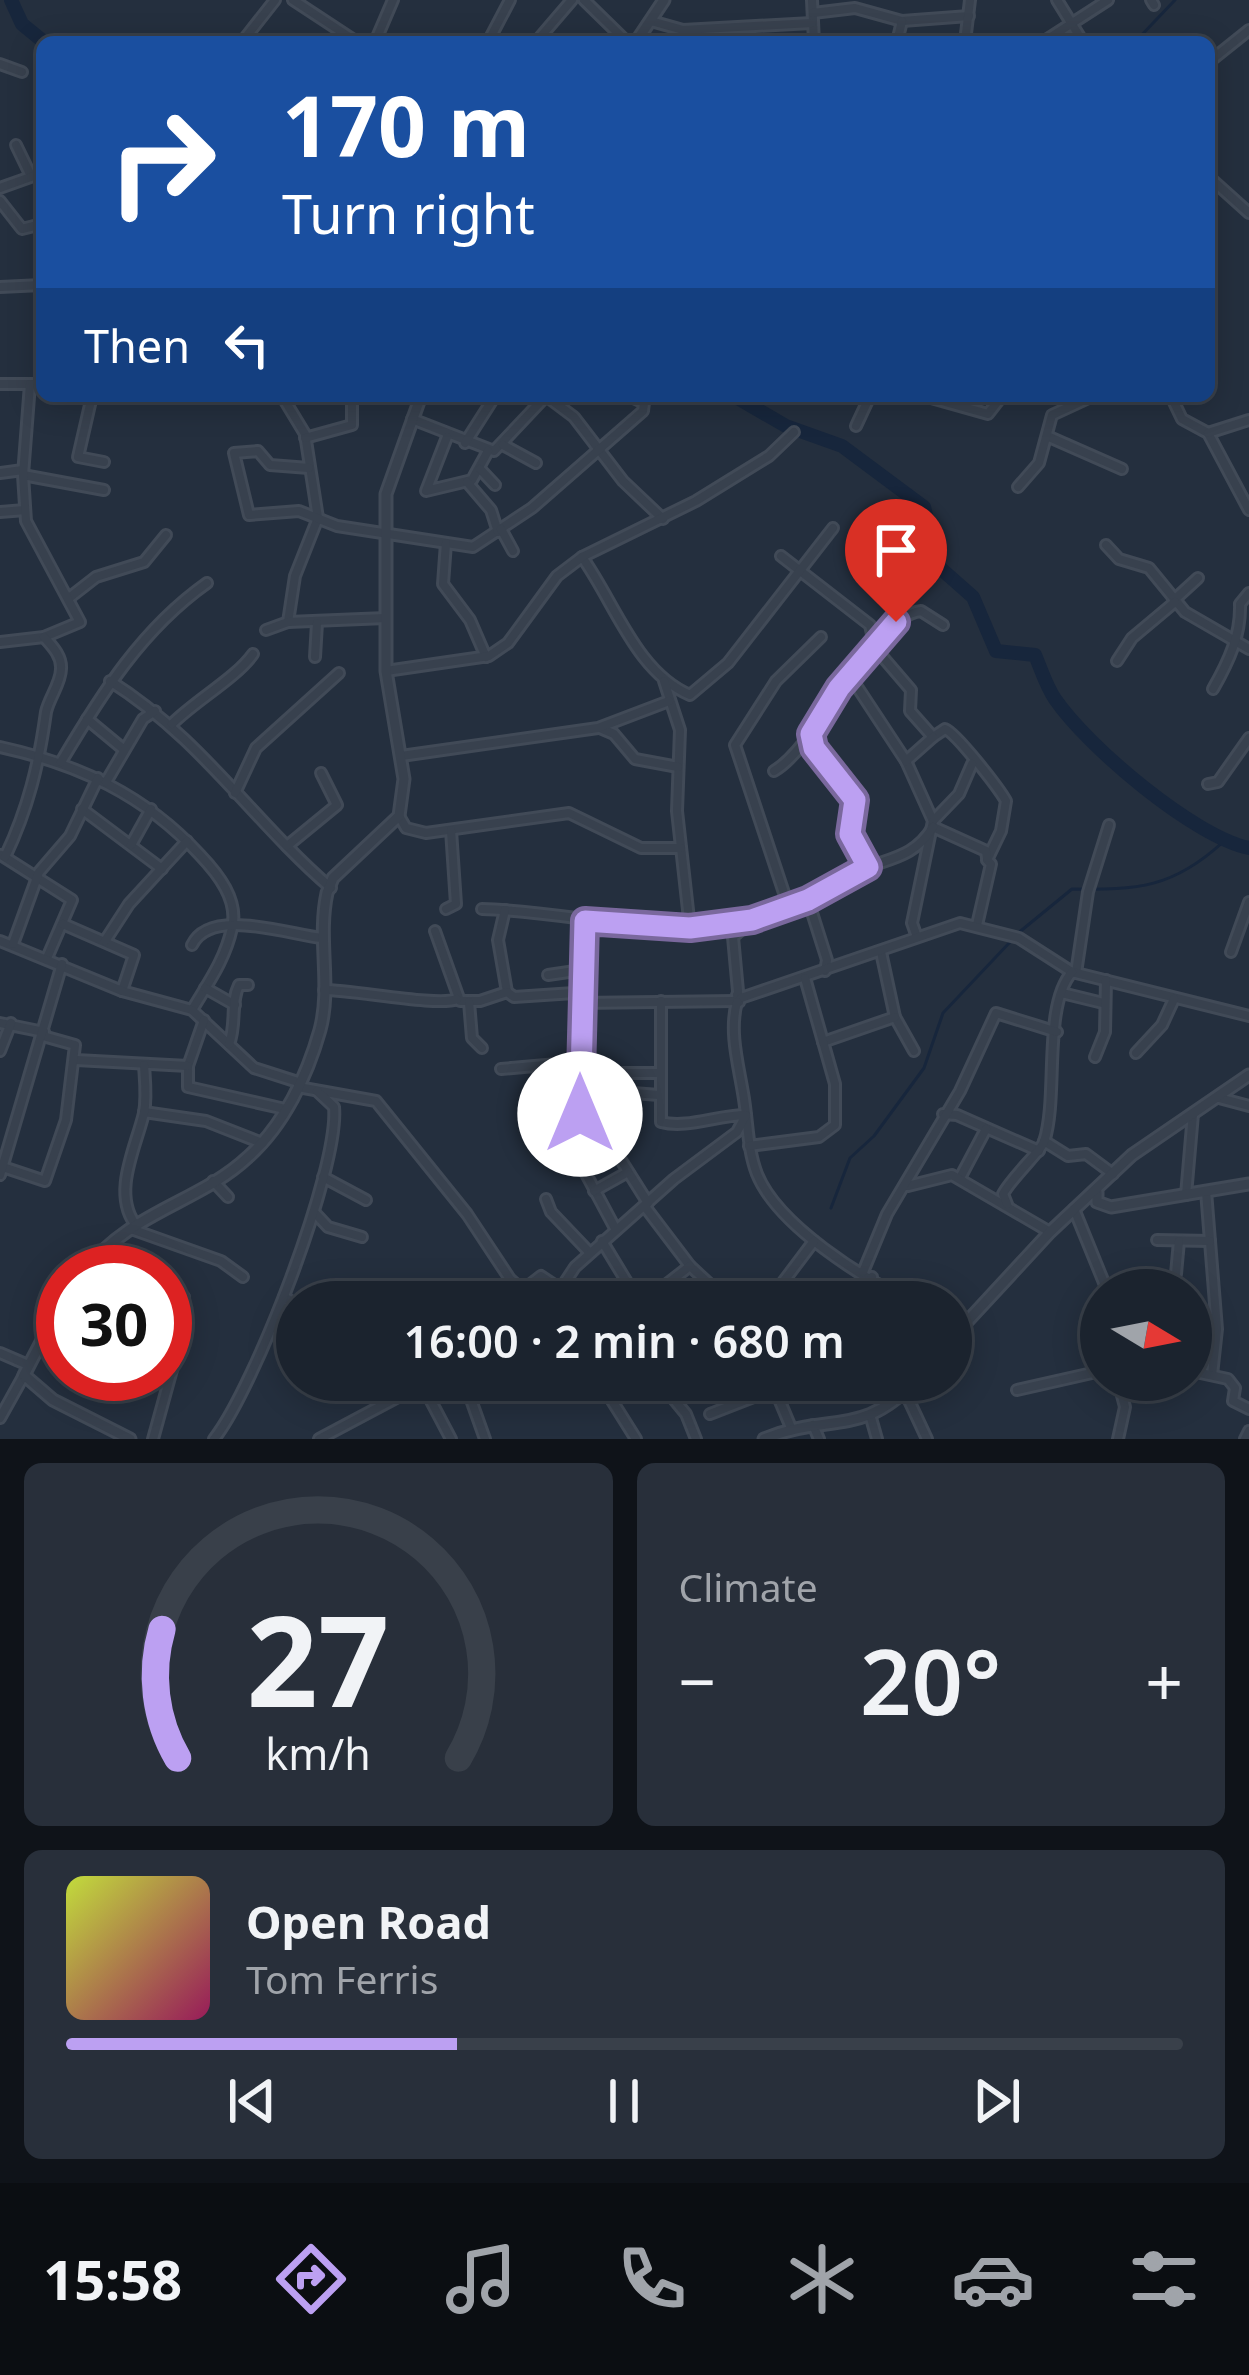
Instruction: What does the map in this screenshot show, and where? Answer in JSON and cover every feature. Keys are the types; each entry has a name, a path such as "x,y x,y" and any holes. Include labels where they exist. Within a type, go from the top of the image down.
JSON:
{"street":[{"path":"247,36 275,0"},
{"path":"293,0 347,36"},
{"path":"378,36 393,0"},
{"path":"491,36 510,0"},
{"path":"541,36 572,0"},
{"path":"584,0 621,36"},
{"path":"640,36 664,0"},
{"path":"812,0 814,36"},
{"path":"966,36 970,0"},
{"path":"1058,0 1079,36"},
{"path":"1054,36 1108,0"},
{"path":"651,21 683,30 813,18 856,8 902,21 969,16"},
{"path":"898,36 902,21"},
{"path":"683,30 683,36"},
{"path":"1215,57 1249,30"},
{"path":"0,64 22,72"},
{"path":"16,145 31,177"},
{"path":"0,188 36,175"},
{"path":"1215,183 1249,214"},
{"path":"0,201 22,229 36,226"},
{"path":"0,287 36,285"},
{"path":"0,383 36,384"},
{"path":"0,642 44,637 80,622 25,511 30,384"},
{"path":"91,402 78,457 104,462"},
{"path":"284,402 305,438 318,518 295,576 288,622"},
{"path":"305,438 352,425 352,402"},
{"path":"113,1245 132,1227 247,1160 285,1109 300,1085 321,1027 322,913 333,878 384,824 399,816 405,794 386,670 386,494 419,402"},
{"path":"465,443 491,402"},
{"path":"412,419 488,451 503,445 539,402"},
{"path":"553,402 599,445 623,481 663,519"},
{"path":"563,402 564,408"},
{"path":"309,469 270,465 258,451 234,453 249,515 299,511 351,529 473,547 532,508 643,411 642,402"},
{"path":"856,426 867,402"},
{"path":"945,402 988,414 997,402"},
{"path":"1018,487 1039,463 1052,415 1072,402"},
{"path":"1174,402 1183,419 1208,433 1249,510"},
{"path":"1208,433 1249,420"},
{"path":"386,670 486,657 508,643 540,595 582,557 663,519 769,456 794,432"},
{"path":"1047,436 1123,469"},
{"path":"448,437 426,491 467,482 488,451"},
{"path":"503,445 536,463"},
{"path":"480,469 495,485"},
{"path":"0,473 23,473 104,490"},
{"path":"467,482 513,550"},
{"path":"0,512 25,511"},
{"path":"582,557 641,654 664,680 686,694 698,693 802,574 833,528"},
{"path":"69,598 96,577 144,562 166,535"},
{"path":"446,543 443,584 470,620 486,657"},
{"path":"1106,545 1119,559 1149,568 1174,601 1249,649"},
{"path":"781,556 870,626 875,648 911,690 910,711 933,737"},
{"path":"1117,661 1132,638 1198,578"},
{"path":"61,762 110,682 158,620 207,583"},
{"path":"1213,689 1237,642 1244,621 1240,604 1249,593"},
{"path":"774,771 811,734 850,676 914,611 933,614 943,625"},
{"path":"266,630 288,622 386,618"},
{"path":"315,657 317,622"},
{"path":"44,637 61,668 47,707 30,804 2,856 72,900 47,958"},
{"path":"820,637 776,681 735,745 785,896 802,902 827,960 825,971"},
{"path":"172,724 254,654"},
{"path":"236,794 256,748 339,673"},
{"path":"850,676 905,761 933,824 912,923 917,937"},
{"path":"664,680 680,730 681,848 690,928"},
{"path":"110,682 172,724 332,888"},
{"path":"400,756 598,728 669,700"},
{"path":"13,944 36,879 65,844 82,809 143,718 155,711"},
{"path":"87,719 122,748"},
{"path":"598,728 614,734 635,759 678,767"},
{"path":"905,761 945,729 956,733 972,763 984,770 1006,801 1001,832 987,860"},
{"path":"811,734 814,748 855,800 850,834 868,867"},
{"path":"1208,784 1218,782 1249,738"},
{"path":"0,747 61,762 152,809 187,841 229,895 234,926 221,966 192,1010"},
{"path":"482,909 690,928 752,920 802,902 868,867 890,865 959,794 972,763"},
{"path":"287,847 301,830 337,805 321,773"},
{"path":"82,809 162,868"},
{"path":"131,844 152,809"},
{"path":"399,816 413,831 569,813 641,848 681,848"},
{"path":"933,824 986,851 991,864 977,925"},
{"path":"1007,1204 1003,1194 1017,1169 1042,1146 1062,994 1074,972 1088,892 1109,825"},
{"path":"446,909 456,904 458,892 451,830"},
{"path":"105,941 187,841"},
{"path":"1232,952 1249,902"},
{"path":"505,910 498,940 507,992 514,997 574,993 580,1004"},
{"path":"752,920 733,937 738,999 734,1023 749,1146 763,1188 814,1241 877,1281"},
{"path":"585,921 580,1136 585,1172 616,1230"},
{"path":"63,925 134,955 122,991"},
{"path":"580,1004 738,999 881,952 946,925 977,925 1019,938 1074,972 1249,1016"},
{"path":"192,945 207,926 322,938"},
{"path":"435,931 457,998"},
{"path":"0,941 122,991 192,1010 254,1068 317,1090 366,1096 399,1127 516,1281"},
{"path":"881,952 895,1017 914,1051"},
{"path":"0,1052 5,1023 43,1034 75,1045 66,1120 45,1181 1,1169 43,1034 62,964"},
{"path":"548,975 581,970"},
{"path":"749,1146 832,1131 837,1103 805,977"},
{"path":"1095,1057 1105,1032 1106,980"},
{"path":"229,1044 237,987 248,985"},
{"path":"205,988 235,1005"},
{"path":"324,991 370,990 441,1004 507,992"},
{"path":"1062,994 1103,1003"},
{"path":"1136,1053 1162,1025 1174,999"},
{"path":"661,1001 658,1095 665,1125 746,1115"},
{"path":"469,1002 472,1038 482,1048"},
{"path":"864,1281 887,1214 960,1091 996,1013 1057,1032"},
{"path":"823,1042 895,1017"},
{"path":"204,1020 188,1066 188,1088 285,1109"},
{"path":"76,1060 188,1066"},
{"path":"144,1064 144,1112 125,1193 132,1227 220,1261 243,1277"},
{"path":"501,1069 661,1073"},
{"path":"972,1308 1113,1174 1249,1075"},
{"path":"289,1281 313,1211 335,1116 330,1101 317,1090"},
{"path":"620,1092 658,1095"},
{"path":"1219,1099 1249,1107"},
{"path":"144,1112 206,1121 262,1142"},
{"path":"943,1114 1068,1156 1086,1154 1113,1174"},
{"path":"1186,1195 1193,1114"},
{"path":"566,1281 602,1241 737,1132 746,1115"},
{"path":"960,1178 986,1129"},
{"path":"534,1144 615,1132"},
{"path":"585,1172 610,1156 619,1157 647,1206 706,1281"},
{"path":"594,1191 628,1172"},
{"path":"907,1186 944,1175 960,1178 1050,1232"},
{"path":"322,1178 365,1200"},
{"path":"212,1180 228,1197"},
{"path":"1097,1192 1102,1207 1249,1182"},
{"path":"1206,1191 1217,1329 1212,1376 1228,1379 1235,1388 1233,1401 1249,1409"},
{"path":"546,1199 590,1253"},
{"path":"1074,1209 1098,1269"},
{"path":"313,1211 328,1227 362,1237"},
{"path":"1157,1240 1210,1240"},
{"path":"602,1241 626,1281"},
{"path":"784,1281 814,1241"},
{"path":"1176,1269 1179,1241"},
{"path":"671,1281 690,1266"},
{"path":"214,1439 276,1313"},
{"path":"0,1418 36,1351"},
{"path":"0,1353 26,1370 34,1388"},
{"path":"1018,1390 1080,1376"},
{"path":"18,1389 34,1388 130,1439"},
{"path":"153,1439 163,1401"},
{"path":"319,1439 390,1401"},
{"path":"434,1401 451,1439"},
{"path":"471,1401 485,1439"},
{"path":"612,1401 636,1439"},
{"path":"675,1401 696,1439"},
{"path":"710,1414 737,1401"},
{"path":"780,1401 792,1430"},
{"path":"764,1439 813,1425 871,1418 893,1401"},
{"path":"909,1401 927,1439"},
{"path":"1118,1439 1123,1401"},
{"path":"871,1418 877,1439"},
{"path":"813,1425 818,1439"}],"waterway":[{"path":"11,0 22,24 37,36"},
{"path":"1141,36 1175,0"},
{"path":"744,402 786,426 842,446 924,507 939,567 973,597 996,651 1035,655 1055,699 1116,764 1200,826 1249,848"},
{"path":"1017,934 1072,889 1153,883 1188,869 1223,842"},
{"path":"831,1208 850,1158 874,1136 924,1068 943,1013 1011,941"}],"route":[{"path":"580,1114 585,921 690,928 752,920 778,906 808,900 868,867 850,834 855,800 814,748 811,734 839,688 896,622"}]}
